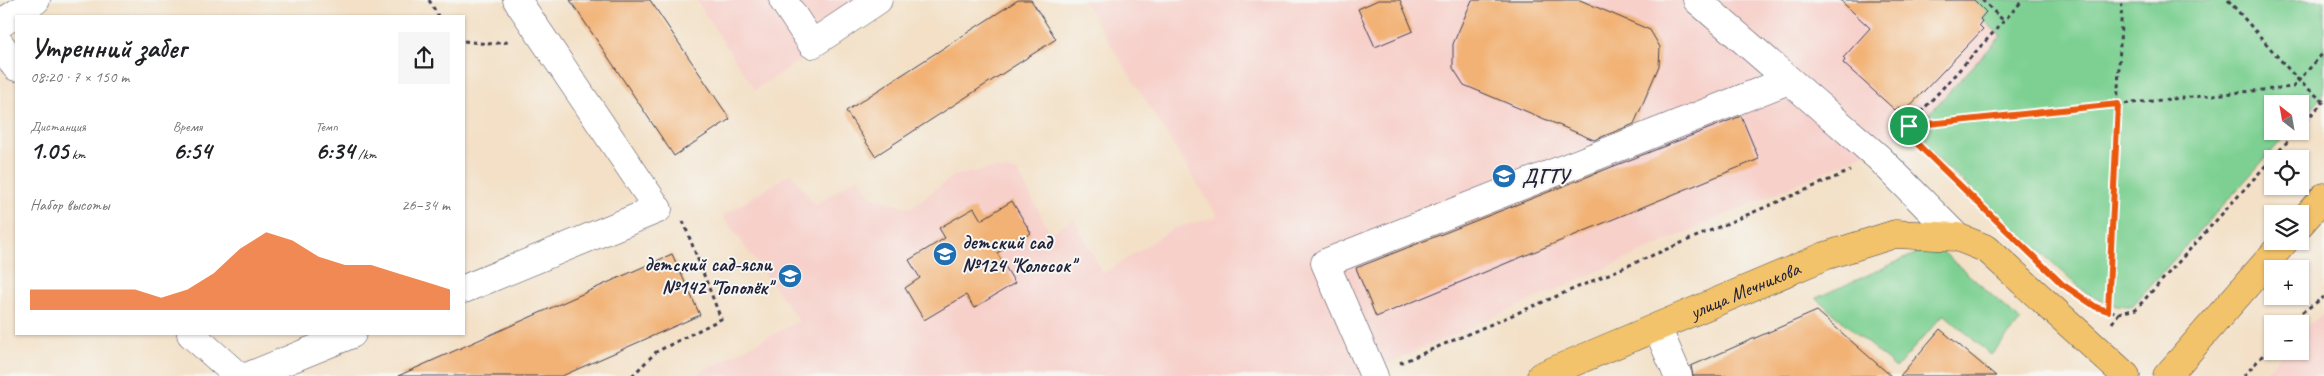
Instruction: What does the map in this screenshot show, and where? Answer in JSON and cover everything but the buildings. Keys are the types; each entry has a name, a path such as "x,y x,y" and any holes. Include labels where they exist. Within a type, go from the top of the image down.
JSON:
{"main road":[{"path":"2309,214 2324,197"},
{"name":"улица Мечникова","path":"1541,376 1825,256 1895,234 1957,237 1987,249 2126,376"},
{"path":"2167,376 2277,250"}],"lane":[{"path":"0,24 36,0"},
{"path":"465,288 658,210 517,0"},
{"path":"783,0 812,44 878,0"},
{"path":"1697,0 1879,158 1957,237"},
{"path":"0,44 15,66"},
{"path":"1374,375 1326,263 1789,80"},
{"path":"1657,327 1678,376"},
{"path":"192,335 238,376"},
{"path":"249,376 350,335"}],"path":[{"path":"429,0 437,15"},
{"path":"1982,0 2004,21"},
{"path":"2015,0 2018,6"},
{"path":"1374,375 1879,158 2023,0"},
{"path":"2108,311 2122,0"},
{"path":"2228,0 2299,81 2324,102 2309,118"},
{"path":"465,41 487,44 508,42 537,30"},
{"path":"1909,126 2293,87 2324,52"},
{"path":"1904,131 1997,222"},
{"path":"2089,302 2119,314 2136,310 2289,140"},
{"path":"632,376 656,352 721,319 676,203 658,210"},
{"path":"2299,315 2324,297"},
{"path":"2244,376 2264,354"}],"shaded area":[{"path":"696,0 890,0 755,90"},
{"name":"ДГТУ","path":"1083,0 2324,0 2324,94 2309,111 2309,95 2264,95 2264,140 2282,140 2273,150 2264,150 2264,160 2132,306 2114,306 2099,301 2085,292 1910,134 1360,376 693,376 799,321 723,216 791,173 815,206 858,177 871,197 911,208 953,176 995,168 1018,172 1050,233 1074,218 1103,274 1174,228 1218,217"},
{"path":"2324,314 2324,376 2262,376 2276,360 2309,360 2309,324"}],"green space":[{"path":"1962,0 2324,0 2324,94 2309,111 2309,95 2264,95 2264,140 2282,140 2273,150 2264,150 2264,160 2132,306 2107,303 2085,292 1910,134 2001,36"},
{"path":"1935,245 2021,321 1991,355 1944,314 1896,368 1816,298"}],"place":[{"name":"ДГТУ","path":"1504,176"},
{"name":"детский сад №124 \"Колосок\"","path":"945,254"},
{"name":"детский сад-ясли №142 \"Тополёк\"","path":"790,276"}],"route":[{"path":"2118,104 2108,311 2096,307 2062,284 1904,131 1909,126 2118,104"}]}
